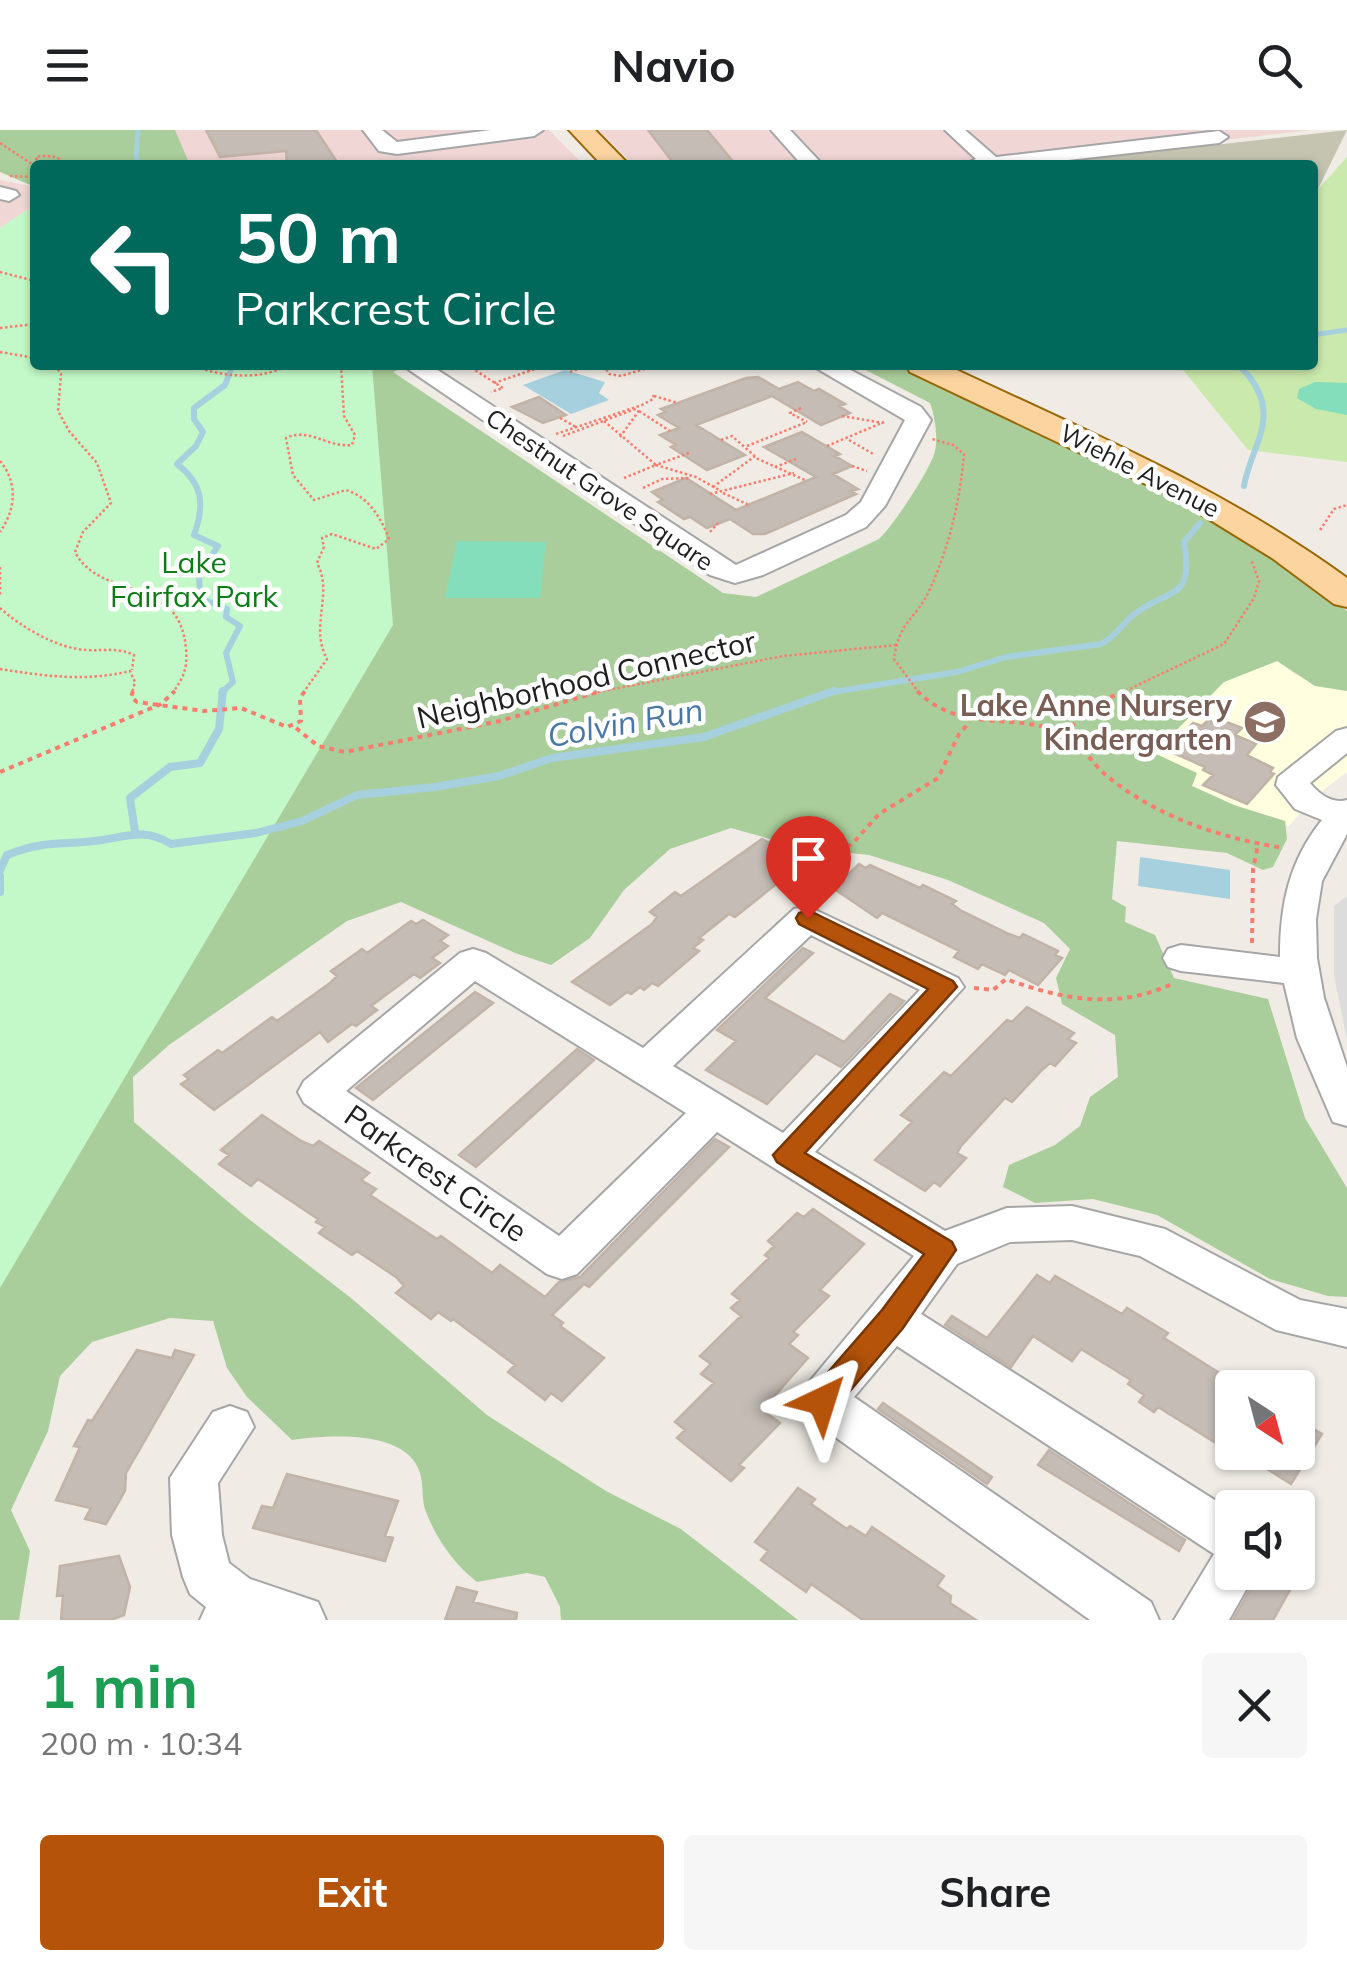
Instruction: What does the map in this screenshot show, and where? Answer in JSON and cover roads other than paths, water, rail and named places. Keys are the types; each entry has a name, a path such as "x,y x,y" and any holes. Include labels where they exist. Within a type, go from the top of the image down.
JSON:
{"main road":[{"path":"557,130 586,160"},
{"path":"581,130 611,160"},
{"name":"Wiehle Avenue","path":"932,370 1186,490 1285,550 1347,596"},
{"name":"Wiehle Avenue","path":"975,370 1209,479 1347,566"}],"street":[{"path":"372,130 386,147 398,148 534,130"},
{"path":"780,130 808,160"},
{"path":"954,130 980,160"},
{"path":"1090,130 1114,149"},
{"path":"1018,160 1214,134"},
{"name":"Chestnut Grove Square","path":"422,370 720,569 735,574 790,554 856,521 872,506 900,430 918,420 912,412 832,370"},
{"path":"1347,738 1294,777 1294,784 1307,801 1344,813 1316,856 1306,881 1296,937 1298,972 1311,1032 1347,1112"},
{"path":"647,1068 808,918 944,987 787,1155"},
{"path":"1181,958 1298,972"},
{"name":"Parkcrest Circle","path":"714,1110 562,1261 318,1092 474,962 942,1250"},
{"path":"1133,1620 822,1401 892,1319 942,1250 1006,1226 1072,1224 1150,1241 1292,1316 1347,1328"},
{"path":"892,1319 1215,1527"},
{"path":"230,1427 194,1478 197,1535 208,1577 231,1610 300,1620"},
{"path":"1200,1620 1219,1590"}],"water":[{"path":"565,370 605,382 599,393 609,400 571,414 523,385"},
{"path":"1140,857 1230,870 1230,899 1138,886"}],"waterway":[{"path":"138,130 138,160"},
{"name":"Colvin Run","path":"1318,334 1347,330"},
{"path":"228,377 231,370"},
{"name":"Colvin Run","path":"1242,370 1248,375"},
{"path":"223,691 233,682 226,653 240,626 226,617 227,609 200,598 199,575 218,546 194,535 200,514 197,487 177,464 196,446 203,432 194,419 194,408 225,385 229,375"},
{"name":"Colvin Run","path":"1244,486 1264,418 1258,390 1248,375"},
{"name":"Colvin Run","path":"829,693 957,672 1006,657 1101,644 1144,607 1182,585 1184,542 1200,523"},
{"path":"135,832 130,798 170,767 200,763 219,729 223,691"},
{"name":"Colvin Run","path":"829,693 834,691"},
{"name":"Colvin Run","path":"0,870 7,855 33,847 137,834 171,844 256,833 302,821 357,795 435,787 499,776 552,758 704,737 829,693"},
{"name":"Colvin Run","path":"0,876 0,892"}],"place":[{"name":"Lake Anne Nursery Kindergarten","path":"1265,722"}],"park label":[{"name":"Lake Fairfax Park","path":"194,579"}]}
